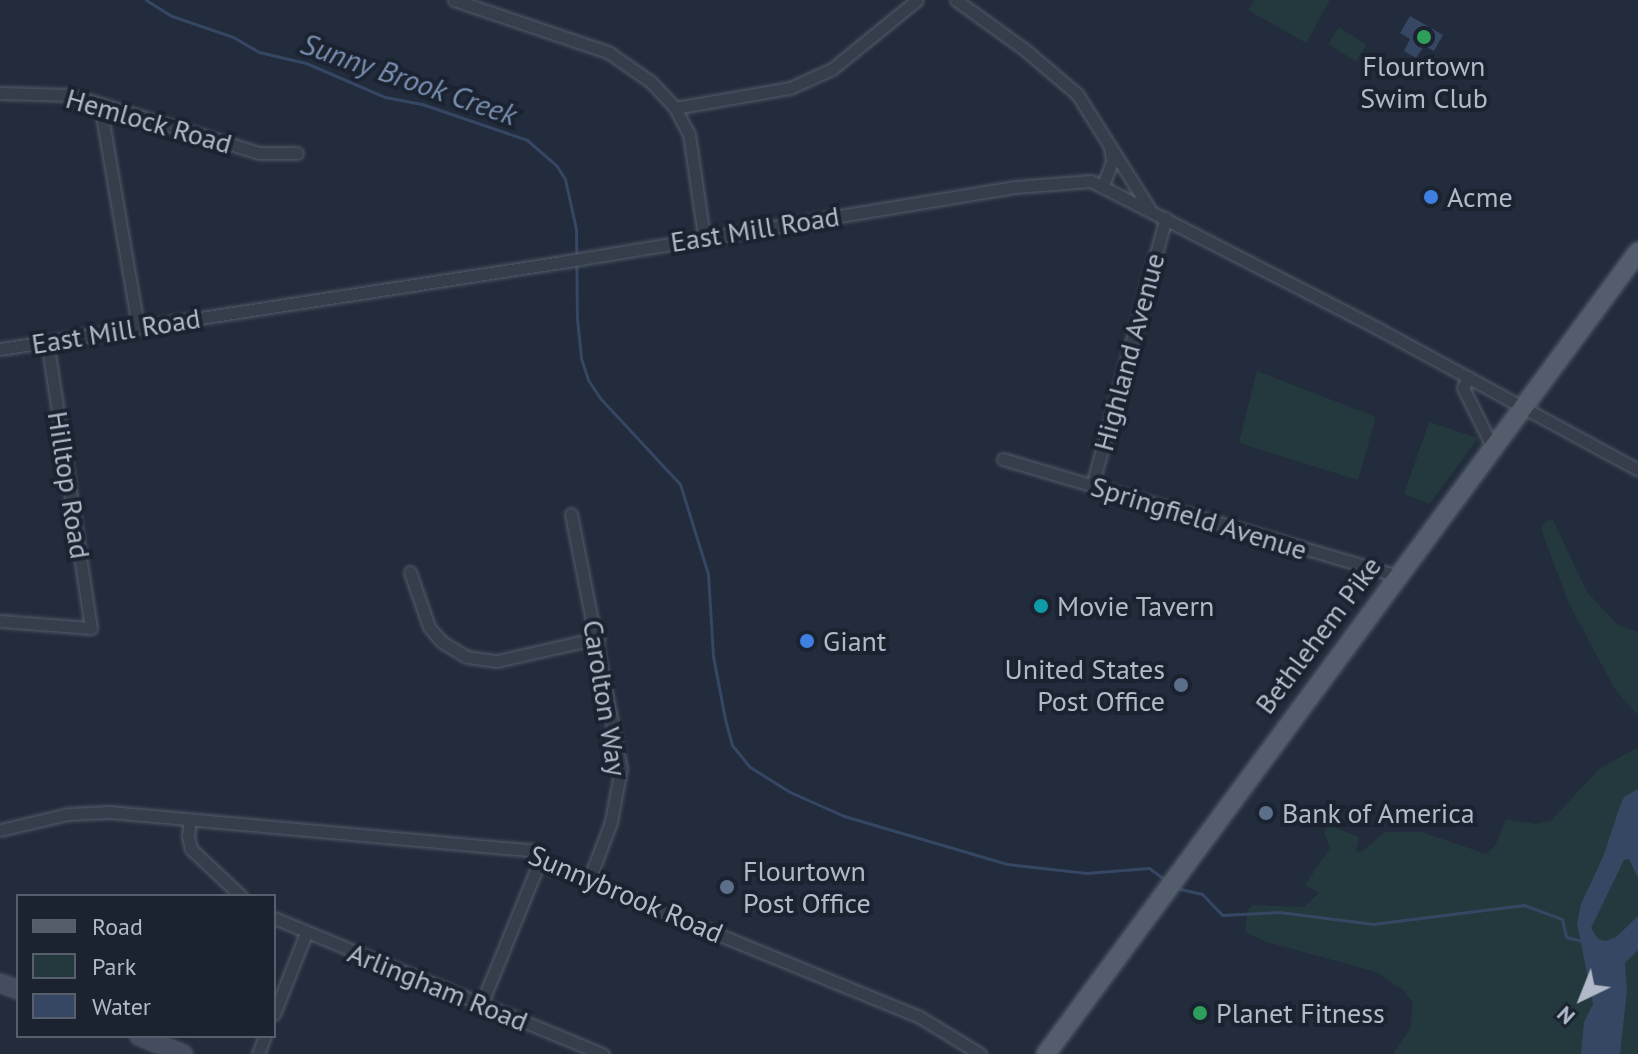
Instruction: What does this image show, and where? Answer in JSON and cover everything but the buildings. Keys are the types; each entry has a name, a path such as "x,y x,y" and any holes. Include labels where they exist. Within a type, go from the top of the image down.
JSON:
{"main road":[{"name":"Bethlehem Pike","path":"1046,1054 1638,252"}],"street":[{"path":"454,0 608,52 636,70 675,108 689,134 704,237"},
{"path":"675,108 790,88 832,69 917,0"},
{"path":"956,0 1067,84 1106,135 1150,209"},
{"name":"Hemlock Road","path":"0,93 50,93 100,104 259,153 297,153"},
{"path":"100,104 138,327"},
{"path":"1103,185 1112,161 1106,135"},
{"name":"East Mill Road","path":"0,349 1068,180 1103,185 1638,470"},
{"name":"Highland Avenue","path":"1092,486 1166,218"},
{"name":"Hilltop Road","path":"0,621 91,628 47,341"},
{"path":"1468,377 1463,388 1492,446"},
{"name":"Springfield Avenue","path":"1003,459 1397,576"},
{"name":"Carolton Way","path":"571,514 618,742 620,781 611,822 589,880"},
{"path":"410,572 429,627 442,642 467,657 497,661 598,638"},
{"name":"Sunnybrook Road","path":"0,830 68,814 151,815 531,850 549,865 918,1016 980,1054"},
{"path":"190,820 188,836 191,849 239,894"},
{"path":"481,1005 541,858"},
{"name":"Arlingham Road","path":"276,919 603,1054"},
{"path":"276,1009 306,933"},
{"path":"144,1038 183,1054"}],"green space":[{"path":"1254,0 1330,0 1306,43 1248,10"},
{"path":"1339,27 1367,45 1356,62 1328,44"},
{"path":"1257,371 1376,417 1358,480 1239,443"},
{"path":"1429,422 1478,438 1430,504 1404,494"},
{"path":"1553,520 1587,592 1618,625 1638,632 1638,715 1616,691 1569,604 1541,529 1546,521"},
{"path":"1638,747 1638,789 1620,806 1616,822 1638,805 1638,1054 1393,1054 1410,1029 1413,1003 1403,990 1376,972 1264,941 1245,932 1247,910 1253,905 1304,907 1319,893 1305,885 1330,848 1324,832 1329,825 1359,837 1356,851 1362,852 1385,832 1422,832 1486,854 1495,846 1506,819 1535,824 1552,820 1598,770"}],"water":[{"name":"Flourtown Swim Club","path":"1410,16 1443,35 1434,51 1424,46 1416,58 1404,51 1410,39 1400,33"},
{"path":"1638,789 1638,878 1629,859 1624,860 1591,928 1598,939 1606,941 1616,937 1638,916 1638,950 1625,963 1627,991 1620,1054 1581,1054 1584,1022 1593,1004 1577,923 1581,904 1603,857 1624,797"}],"waterway":[{"name":"Sunny Brook Creek","path":"146,0 172,16 233,37 259,52 306,63 385,97 422,104 527,140 556,165 565,179 576,229 577,319 581,358 588,380 600,398 680,484 708,574 713,656 725,719 732,745 750,767 790,792 844,816 1007,864 1086,873 1149,868 1167,881"},
{"name":"Sunny Brook Creek","path":"1176,888 1202,894 1222,915 1279,912 1373,924 1524,905 1562,919 1566,937 1582,941"}],"place":[{"name":"Flourtown Swim Club","path":"1424,37"},
{"name":"Acme","path":"1431,197"},
{"name":"Movie Tavern","path":"1041,606"},
{"name":"Giant","path":"807,641"},
{"name":"United States Post Office","path":"1181,685"},
{"name":"Bank of America","path":"1266,813"},
{"name":"Flourtown Post Office","path":"727,887"},
{"name":"Planet Fitness","path":"1200,1013"}]}
